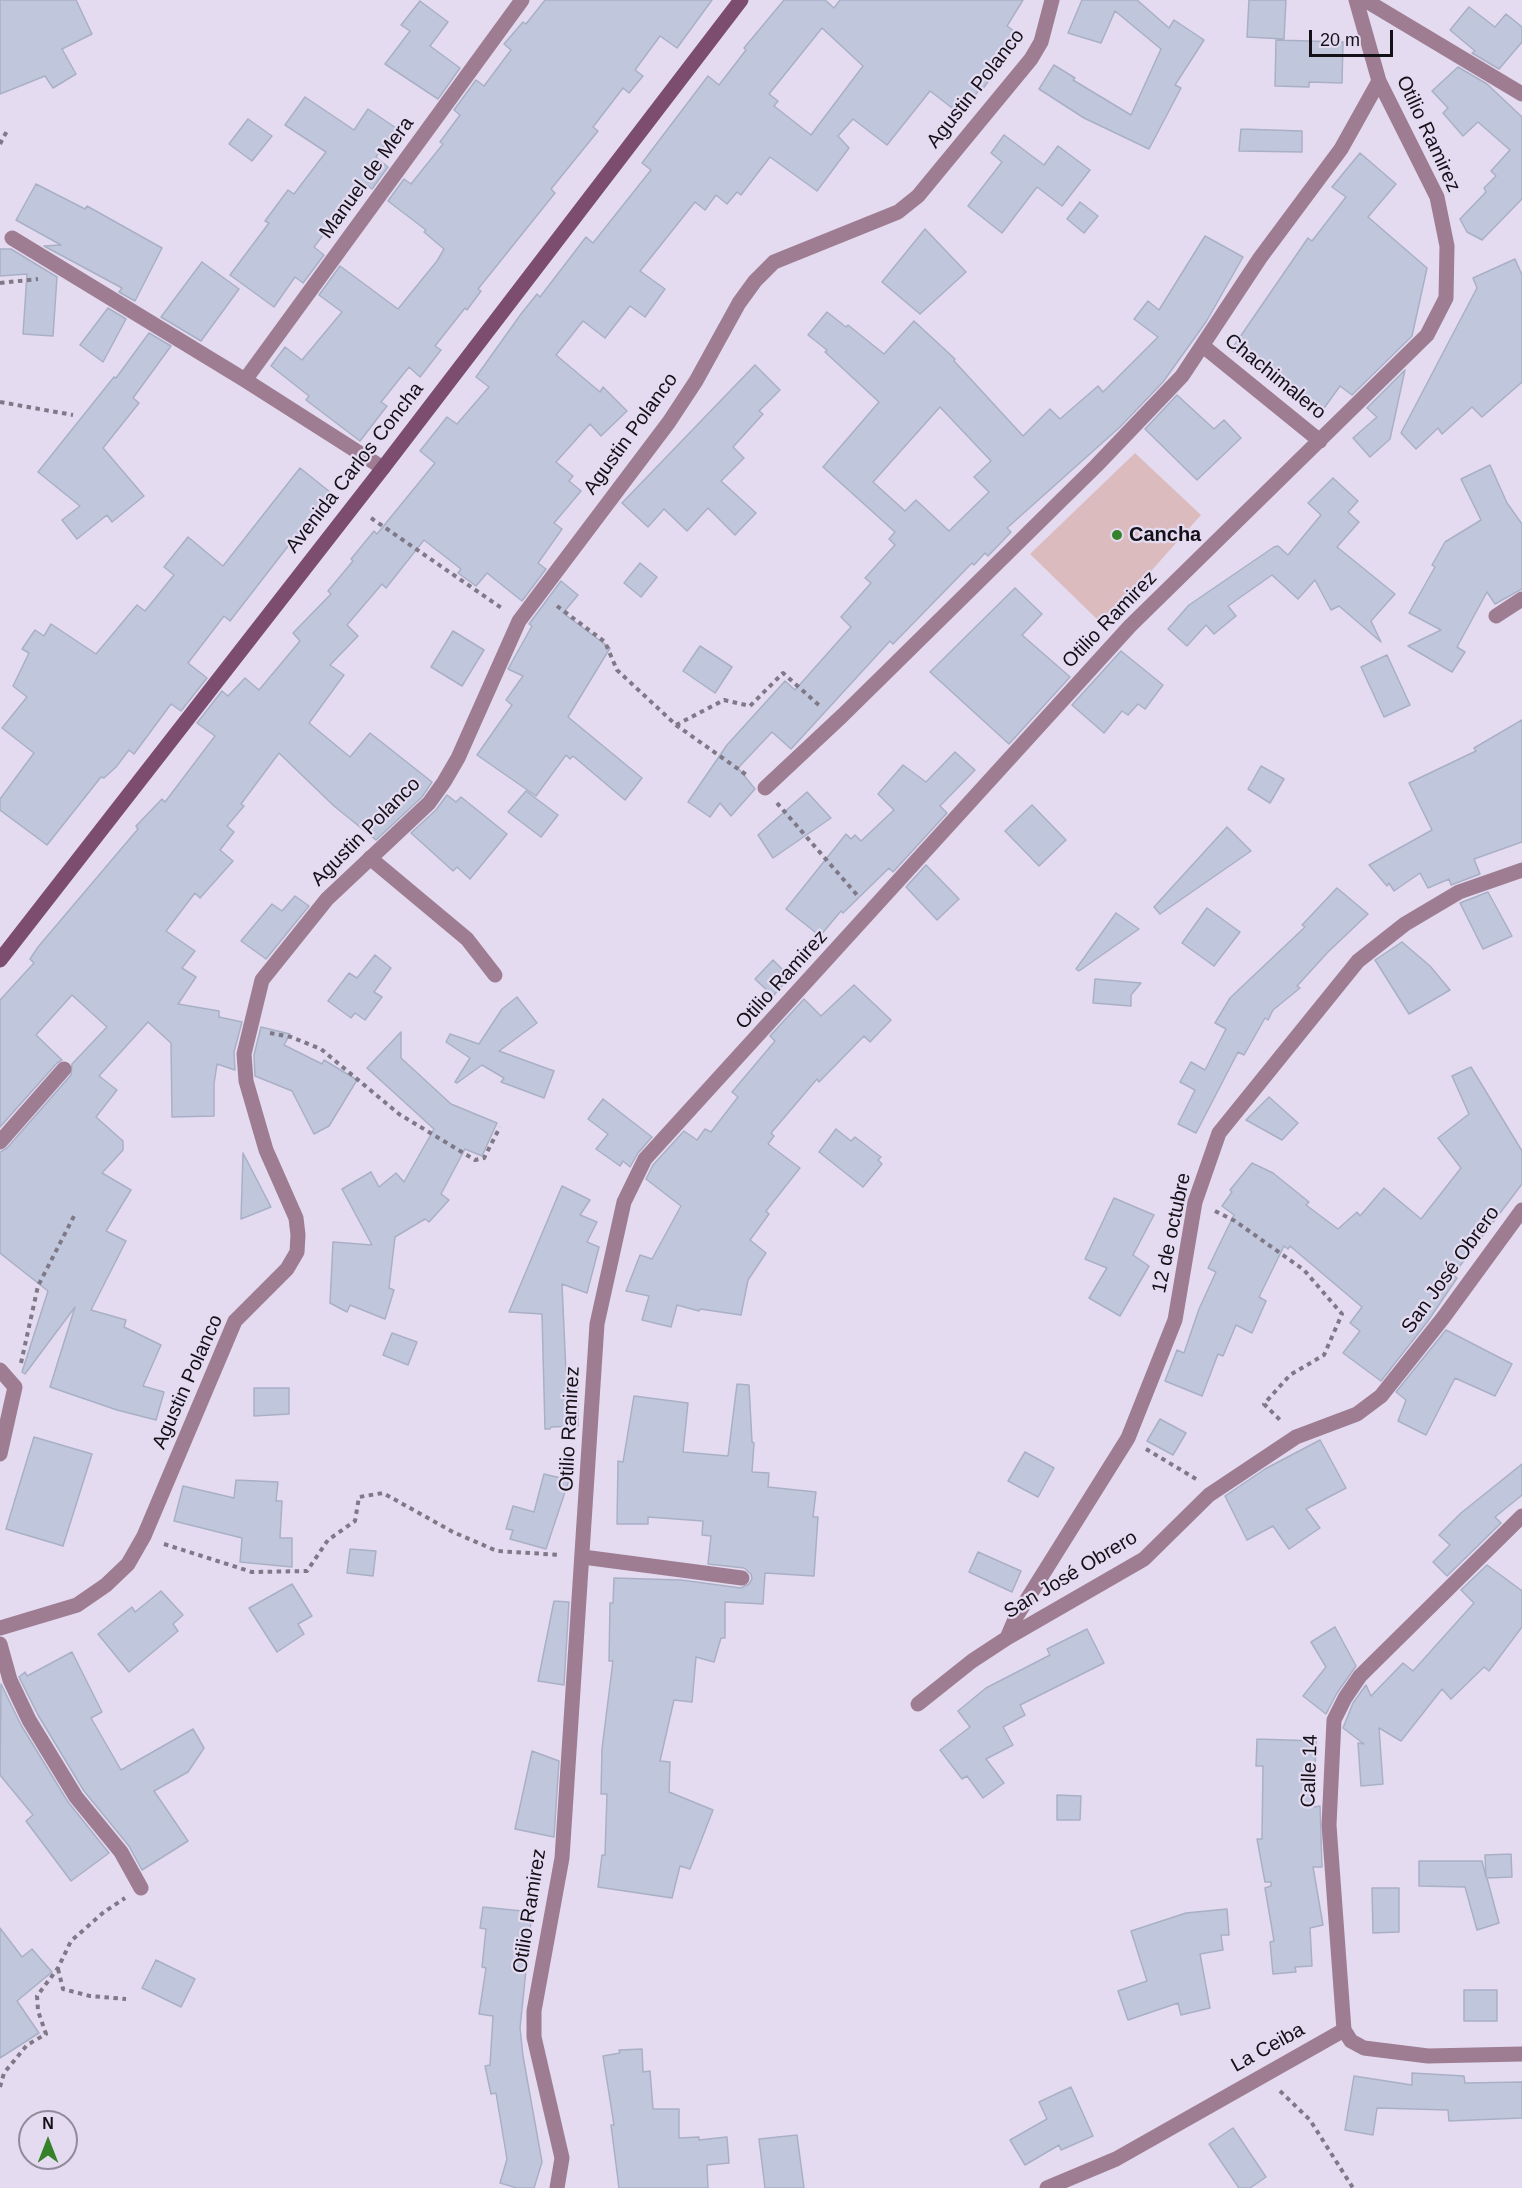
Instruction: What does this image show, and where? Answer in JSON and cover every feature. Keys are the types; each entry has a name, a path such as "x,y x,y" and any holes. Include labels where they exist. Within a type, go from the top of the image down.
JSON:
{"street":[{"name":"Manuel de Mera","path":"245,380 522,0"},
{"name":"Avenida Carlos Concha","path":"0,960 383,468 741,0"},
{"name":"Agustin Polanco","path":"0,1628 77,1605 106,1585 128,1564 144,1536 236,1321 287,1269 297,1252 296,1218 266,1150 246,1081 244,1054 262,980 327,899 429,803 444,782 458,758 519,621 538,592 669,422 696,381 739,303 755,281 774,262 898,212 909,204 1031,59 1041,42 1052,0"},
{"name":"Otilio Ramirez","path":"557,2188 562,2158 534,2037 534,2011 562,1858 597,1324 624,1202 645,1159 1130,626 1426,335 1446,298 1447,246 1437,197 1379,81 1356,0"},
{"path":"1365,0 1522,94"},
{"path":"765,788 1096,466 1182,376 1260,258 1341,149 1379,81"},
{"path":"12,238 245,380 383,468"},
{"name":"Chachimalero","path":"1203,346 1320,441"},
{"path":"1496,616 1522,598"},
{"path":"370,858 467,939 495,975"},
{"name":"12 de octubre","path":"1007,1638 1016,1617 1128,1438 1175,1320 1195,1202 1219,1133 1358,962 1405,924 1458,892 1522,870"},
{"path":"0,1142 64,1069"},
{"name":"San José Obrero","path":"918,1704 972,1661 1007,1638 1144,1559 1209,1495 1296,1437 1357,1414 1382,1396 1443,1318 1522,1210"},
{"path":"0,1370 15,1387 0,1454"},
{"name":"Calle 14","path":"1344,2030 1329,1826 1334,1720 1360,1676 1522,1516"},
{"path":"583,1557 742,1578"},
{"path":"0,1644 10,1680 29,1720 76,1797 121,1852 141,1888"},
{"path":"1344,2030 1351,2041 1364,2048 1428,2056 1522,2054"},
{"name":"La Ceiba","path":"1047,2188 1116,2159 1262,2074 1344,2030"}],"path":[{"path":"0,144 8,129"},
{"path":"0,402 73,415"},
{"path":"353,505 519,621"},
{"path":"538,592 605,642 616,670 676,725 765,788 833,870 872,911"},
{"path":"676,725 724,700 750,706 783,673 830,715 843,714"},
{"path":"249,1029 291,1037 321,1049 399,1114 475,1160 484,1158 500,1127"},
{"path":"1195,1202 1235,1221 1304,1269 1342,1314 1324,1355 1290,1375 1263,1404 1296,1437"},
{"path":"15,1387 38,1286 75,1214"},
{"path":"1128,1438 1196,1479 1209,1495"},
{"path":"144,1536 180,1551 252,1572 307,1571 328,1540 355,1521 358,1497 383,1493 453,1532 497,1551 583,1557"},
{"path":"0,2087 4,2073 27,2045 46,2034 38,2011 37,1996 58,1968 70,1941 104,1912 141,1888"},
{"path":"58,1968 63,1989 90,1996 126,1999"},
{"path":"1262,2074 1310,2120 1353,2188"}],"shaded area":[{"name":"Cancha","path":"1135,453 1201,515 1103,625 1030,554"}],"building":[{"path":"0,0 76,0 92,34 62,49 76,74 53,88 45,76 0,94"},
{"path":"545,0 712,0 677,48 660,36 635,70 643,76 629,93 623,88 593,127 598,131 551,189 555,193 478,289 481,291 467,310 465,308 435,346 441,350 420,377 409,367 381,402 387,406 360,441 306,400 309,396 271,366 285,347 302,360 342,312 319,295 340,266 398,309 437,261 444,249 424,232 426,230 388,201 404,179 411,184 443,144 440,142 460,115 454,110 476,80 484,86 511,50 504,44 523,22 526,24"},
{"path":"784,0 825,0 834,8 840,0 1023,0 1007,26 1021,36 982,90 980,89 960,114 930,91 887,145 853,119 838,136 849,148 817,191 770,157 741,195 737,192 727,204 716,195 705,210 695,202 640,271 665,289 645,317 630,306 605,338 583,321 556,355 600,392 603,387 627,411 601,436 590,424 556,462 573,476 569,481 581,491 554,523 562,529 538,563 546,569 522,601 487,573 476,586 458,573 461,569 424,540 386,588 382,584 347,625 358,636 330,665 344,675 309,723 350,757 370,733 432,782 422,797 376,840 334,806 279,753 241,804 244,806 227,826 234,832 220,850 233,861 200,898 195,893 166,931 195,951 182,968 196,977 178,1004 219,1011 219,1017 242,1022 234,1052 235,1070 217,1064 214,1084 214,1116 172,1117 171,1043 148,1022 99,1076 117,1090 96,1117 123,1141 123,1150 102,1173 131,1190 106,1231 126,1241 91,1310 126,1320 124,1327 161,1345 143,1386 164,1392 156,1420 117,1410 50,1387 75,1307 25,1374 22,1372 48,1291 0,1253 0,1152 7,1148 71,1075 72,1064 107,1027 72,995 36,1035 62,1060 0,1127 0,1000 34,963 30,959 38,947 138,829 136,826 162,799 165,802 215,736 197,723 222,691 228,696 245,678 259,690 300,641 293,633 331,594 328,591 353,561 351,559 374,531 377,534 435,463 420,451 447,417 457,424 489,387 476,377 521,314 537,294 540,297 586,237 593,243 651,170 642,163 708,76 719,85 746,50 744,48","holes":["822,28 863,66 811,135 774,106 778,101 769,94"]},
{"path":"1082,0 1137,0 1169,28 1174,20 1204,40 1175,85 1181,88 1149,149 1084,118 1039,89 1054,65 1075,78 1073,80 1131,115 1161,49 1115,11 1101,43 1068,33"},
{"path":"1249,0 1286,0 1284,39 1247,37"},
{"path":"420,1 448,22 430,46 460,68 438,99 385,64 410,31 401,25"},
{"path":"1469,7 1495,27 1506,14 1522,27 1522,42 1499,69 1472,53 1475,51 1450,30"},
{"path":"1276,40 1343,42 1342,83 1309,82 1309,87 1275,86"},
{"path":"1458,67 1487,84 1522,117 1522,199 1482,240 1467,232 1460,219 1486,192 1484,188 1496,176 1491,171 1510,150 1478,122 1463,136 1443,113 1448,108 1432,91"},
{"path":"305,97 354,130 368,109 396,128 376,157 388,167 372,189 363,183 314,247 324,255 303,283 295,277 274,307 230,275 269,223 265,221 288,190 294,194 326,152 285,125"},
{"path":"248,119 272,136 252,161 229,144"},
{"path":"1241,129 1302,131 1302,152 1239,151"},
{"path":"1004,135 1044,165 1058,146 1090,170 1062,206 1037,187 1002,233 968,206 1002,162 991,153"},
{"path":"1360,153 1396,184 1368,217 1427,268 1412,336 1352,395 1340,386 1322,411 1231,350 1308,238 1312,241 1346,197 1332,187"},
{"path":"36,184 85,209 87,206 162,248 135,301 119,292 122,288 44,246 61,245 16,220"},
{"path":"1080,202 1098,216 1084,233 1067,219"},
{"path":"925,229 966,272 920,314 882,282"},
{"path":"1205,236 1243,257 1206,322 1163,382 1120,427 1007,528 1011,532 988,556 985,553 974,565 972,563 893,644 890,641 791,749 772,732 738,768 755,789 731,816 720,803 710,817 688,802 727,745 785,681 795,690 851,627 841,617 871,583 865,578 895,545 889,539 895,532 823,467 879,402 825,352 827,350 808,335 827,312 846,327 848,325 884,354 914,321 955,359 954,361 1023,436 1050,409 1060,419 1098,386 1103,392 1158,337 1134,319 1148,301 1159,310","holes":["940,407 991,461 974,477 989,492 949,531 916,500 905,511 873,482"]},
{"path":"0,249 11,249 57,277 53,336 23,334 27,274 0,276"},
{"path":"1515,259 1522,275 1522,382 1482,417 1472,407 1442,434 1438,428 1416,449 1401,433 1477,288 1473,278"},
{"path":"202,262 239,289 201,341 161,317"},
{"path":"108,308 126,319 103,362 80,345"},
{"path":"149,333 171,346 133,398 139,403 103,448 144,496 112,522 107,515 77,539 62,520 80,506 38,472 114,377 116,378"},
{"path":"755,365 780,390 759,411 763,414 733,447 744,458 721,481 756,513 735,535 708,508 687,531 664,509 648,527 622,503"},
{"path":"1405,370 1390,439 1370,457 1353,438 1377,417 1367,408"},
{"path":"1177,395 1214,429 1224,420 1241,438 1197,480 1145,429"},
{"path":"1490,465 1507,503 1522,524 1522,589 1495,604 1487,592 1457,647 1465,652 1452,672 1408,646 1441,630 1409,613 1435,567 1432,565 1445,542 1481,520 1461,479"},
{"path":"300,468 330,492 230,621 224,616 188,663 207,678 181,711 171,704 134,754 129,750 116,767 104,778 101,777 47,845 0,810 0,799 34,753 2,728 27,697 13,686 29,653 22,649 35,630 44,636 51,624 96,654 137,605 145,611 174,575 164,567 188,537 223,566"},
{"path":"1333,478 1358,501 1348,512 1359,522 1337,547 1395,594 1371,621 1381,642 1339,606 1331,610 1315,580 1298,599 1272,575 1228,606 1236,616 1214,634 1206,625 1187,646 1168,629 1189,605 1274,547 1278,546 1288,555 1321,515 1308,503"},
{"path":"640,563 657,577 641,597 624,583"},
{"path":"561,581 578,595 563,613 610,648 568,717 642,778 625,800 573,756 570,759 566,755 536,796 477,755 512,705 506,700 523,676 508,669 532,626 529,624"},
{"path":"1015,588 1042,614 1022,635 1070,677 1009,744 930,672"},
{"path":"453,631 484,650 462,686 431,667"},
{"path":"700,646 732,667 715,693 683,671"},
{"path":"1121,651 1163,685 1145,709 1138,704 1128,715 1122,711 1104,733 1072,705"},
{"path":"1387,655 1410,705 1384,717 1361,667"},
{"path":"1522,720 1522,842 1474,859 1480,874 1451,885 1449,879 1428,888 1420,873 1394,891 1389,883 1387,886 1369,865 1432,830 1409,783 1476,751 1474,748"},
{"path":"955,752 975,770 940,806 947,813 893,872 889,868 843,913 841,911 820,936 786,909 846,834 851,839 855,835 861,841 894,810 878,794 903,765 926,782"},
{"path":"1261,766 1284,779 1270,803 1248,789"},
{"path":"526,791 558,815 541,837 508,812"},
{"path":"807,792 831,818 773,858 758,835"},
{"path":"447,795 456,802 461,797 507,834 470,879 457,867 453,871 411,833 436,810"},
{"path":"1032,805 1066,840 1039,866 1005,831"},
{"path":"1227,827 1251,851 1160,914 1154,907"},
{"path":"926,865 959,899 937,920 906,887"},
{"path":"1337,888 1368,914 1328,952 1297,986 1300,988 1273,1010 1268,1020 1265,1018 1244,1055 1238,1052 1196,1133 1178,1124 1195,1090 1180,1082 1191,1062 1205,1070 1226,1029 1215,1023 1230,998 1305,927 1302,925"},
{"path":"1488,892 1512,936 1483,949 1460,903"},
{"path":"295,896 309,906 266,959 241,941 272,904 282,911"},
{"path":"1207,908 1240,932 1214,966 1182,943"},
{"path":"1116,913 1139,929 1079,971 1076,969"},
{"path":"1402,942 1430,966 1450,990 1409,1014 1375,960"},
{"path":"375,955 391,968 374,992 382,997 365,1020 355,1013 351,1018 328,1001 349,973 357,978"},
{"path":"773,960 790,977 773,996 755,979"},
{"path":"1095,979 1141,983 1131,995 1131,1006 1093,1003"},
{"path":"854,985 891,1020 870,1042 864,1036 819,1082 817,1079 771,1133 774,1136 768,1144 800,1168 766,1211 769,1214 750,1240 766,1253 748,1280 741,1315 700,1309 699,1311 677,1305 671,1327 642,1320 649,1296 626,1291 640,1255 652,1259 681,1206 646,1179 653,1165 684,1131 697,1140 705,1129 711,1132 738,1097 732,1092 775,1041 770,1036 804,999 821,1016"},
{"path":"517,997 537,1023 499,1051 554,1071 544,1098 501,1082 504,1078 482,1065 457,1083 455,1082 470,1058 446,1042 450,1034 479,1044 502,1009"},
{"path":"261,1027 290,1034 284,1045 322,1064 324,1060 357,1080 329,1126 314,1134 292,1091 255,1076 254,1055"},
{"path":"401,1032 401,1058 451,1104 497,1123 482,1156 465,1149 441,1194 449,1200 429,1222 425,1219 395,1237 389,1288 394,1290 385,1319 350,1305 347,1312 330,1303 333,1242 372,1245 342,1189 371,1172 379,1187 396,1173 404,1182 434,1129 367,1068"},
{"path":"1471,1067 1522,1151 1522,1184 1453,1275 1457,1278 1428,1321 1381,1381 1343,1353 1360,1331 1350,1323 1362,1307 1290,1246 1288,1249 1284,1246 1259,1297 1266,1301 1252,1333 1236,1325 1223,1356 1218,1354 1202,1396 1165,1381 1177,1350 1184,1353 1199,1309 1216,1272 1208,1268 1234,1215 1222,1206 1232,1192 1230,1190 1252,1163 1273,1173 1309,1202 1306,1205 1338,1229 1357,1212 1360,1216 1384,1188 1421,1219 1461,1168 1438,1138 1469,1114 1452,1076"},
{"path":"1269,1097 1298,1123 1282,1140 1246,1120"},
{"path":"603,1099 652,1137 638,1153 630,1167 623,1161 620,1166 596,1149 608,1134 588,1119"},
{"path":"836,1129 851,1141 855,1137 881,1157 878,1160 882,1164 863,1187 819,1152"},
{"path":"243,1153 271,1207 241,1219"},
{"path":"562,1186 590,1200 580,1215 597,1222 587,1242 599,1247 587,1293 562,1284 566,1373 578,1377 578,1426 545,1429 542,1314 509,1312"},
{"path":"1114,1198 1154,1215 1133,1255 1149,1266 1120,1316 1089,1298 1107,1268 1085,1259"},
{"path":"1446,1330 1512,1364 1495,1396 1455,1378 1426,1435 1398,1421 1406,1400 1396,1392"},
{"path":"392,1333 417,1342 408,1365 383,1355"},
{"path":"737,1384 749,1385 752,1442 754,1443 752,1472 769,1473 768,1487 816,1492 813,1517 818,1517 814,1576 765,1573 763,1604 725,1602 725,1638 721,1638 714,1662 696,1657 692,1702 674,1700 660,1761 670,1762 669,1792 713,1810 690,1869 680,1866 672,1898 598,1887 602,1855 605,1855 607,1794 601,1794 602,1749 613,1661 609,1661 610,1603 613,1603 614,1578 681,1580 741,1588 749,1584 752,1579 751,1574 744,1568 708,1564 711,1536 702,1535 703,1521 648,1517 648,1524 617,1524 618,1461 623,1462 634,1396 688,1403 683,1452 728,1456"},
{"path":"254,1388 289,1388 289,1414 254,1416"},
{"path":"1160,1419 1186,1433 1173,1455 1147,1441"},
{"path":"34,1437 92,1454 63,1546 6,1529"},
{"path":"1320,1440 1346,1488 1306,1509 1320,1528 1289,1549 1273,1526 1247,1540 1225,1496 1265,1469"},
{"path":"1025,1452 1054,1468 1038,1497 1008,1481"},
{"path":"1522,1464 1522,1495 1495,1517 1501,1523 1447,1576 1433,1562 1450,1545 1439,1535 1461,1513"},
{"path":"544,1474 569,1480 546,1549 510,1539 513,1530 506,1529 513,1506 534,1512"},
{"path":"236,1480 278,1482 276,1501 282,1501 280,1538 292,1538 292,1567 240,1562 242,1538 174,1521 183,1486 234,1498"},
{"path":"350,1549 376,1551 373,1576 347,1573"},
{"path":"978,1552 1021,1571 1012,1592 969,1572"},
{"path":"1487,1565 1522,1591 1522,1627 1489,1671 1484,1667 1451,1699 1442,1689 1401,1741 1379,1728 1383,1784 1361,1786 1358,1743 1364,1744 1343,1728 1353,1703 1366,1685 1371,1696 1403,1663 1413,1671 1474,1603 1461,1590"},
{"path":"292,1584 312,1616 298,1624 304,1634 277,1652 249,1608"},
{"path":"161,1591 183,1615 173,1624 178,1631 129,1672 98,1634 132,1607 135,1612"},
{"path":"554,1601 569,1602 564,1685 538,1681"},
{"path":"1335,1627 1356,1666 1337,1693 1326,1714 1303,1696 1326,1667 1311,1642"},
{"path":"1087,1629 1104,1663 1020,1705 1025,1715 1003,1727 1013,1745 986,1759 1004,1783 983,1798 967,1776 962,1779 940,1750 970,1727 958,1711 986,1688 1050,1655 1047,1649"},
{"path":"72,1652 102,1712 91,1718 121,1770 193,1729 204,1748 188,1772 154,1791 188,1841 142,1870 129,1846 84,1791 38,1715 19,1677 25,1672 27,1676"},
{"path":"1,1684 21,1725 68,1802 109,1853 71,1881 26,1821 33,1815 0,1775"},
{"path":"1257,1739 1316,1741 1314,1807 1320,1806 1322,1867 1313,1867 1323,1925 1310,1928 1312,1966 1295,1967 1296,1972 1273,1974 1270,1942 1274,1941 1265,1888 1271,1886 1271,1882 1265,1882 1257,1839 1262,1839 1263,1766 1256,1766"},
{"path":"532,1751 559,1761 554,1837 515,1829"},
{"path":"1057,1795 1081,1796 1080,1820 1057,1820"},
{"path":"1511,1854 1512,1877 1487,1878 1499,1923 1477,1930 1465,1887 1419,1886 1419,1861 1482,1861 1486,1877 1485,1855"},
{"path":"1372,1888 1399,1888 1399,1932 1373,1933"},
{"path":"483,1907 532,1912 520,2028 542,2162 534,2188 517,2188 500,2183 507,2159 496,2093 491,2094 485,2066 490,2065 493,2016 479,2014 486,1968 482,1967 486,1929 480,1928"},
{"path":"1227,1909 1229,1935 1221,1935 1223,1950 1200,1954 1210,2008 1181,2015 1178,2003 1128,2020 1118,1991 1147,1981 1131,1931 1186,1913"},
{"path":"0,1928 22,1957 32,1949 52,1972 17,2001 39,2033 0,2058"},
{"path":"156,1960 195,1979 181,2007 142,1988"},
{"path":"1464,1990 1497,1990 1497,2021 1464,2021"},
{"path":"642,2049 643,2072 650,2071 653,2109 679,2109 679,2138 699,2137 699,2140 727,2137 729,2163 707,2165 708,2188 619,2188 611,2125 614,2125 603,2056 620,2053 619,2050"},
{"path":"1412,2073 1464,2076 1465,2083 1522,2082 1522,2118 1449,2121 1448,2110 1377,2108 1373,2135 1345,2130 1354,2076 1412,2085"},
{"path":"1071,2087 1093,2136 1061,2150 1059,2145 1025,2165 1010,2140 1047,2119 1039,2102"},
{"path":"1233,2128 1266,2177 1250,2188 1239,2188 1209,2144"},
{"path":"797,2135 804,2188 765,2188 759,2139"}],"place":[{"name":"Cancha","path":"1117,535"}]}
